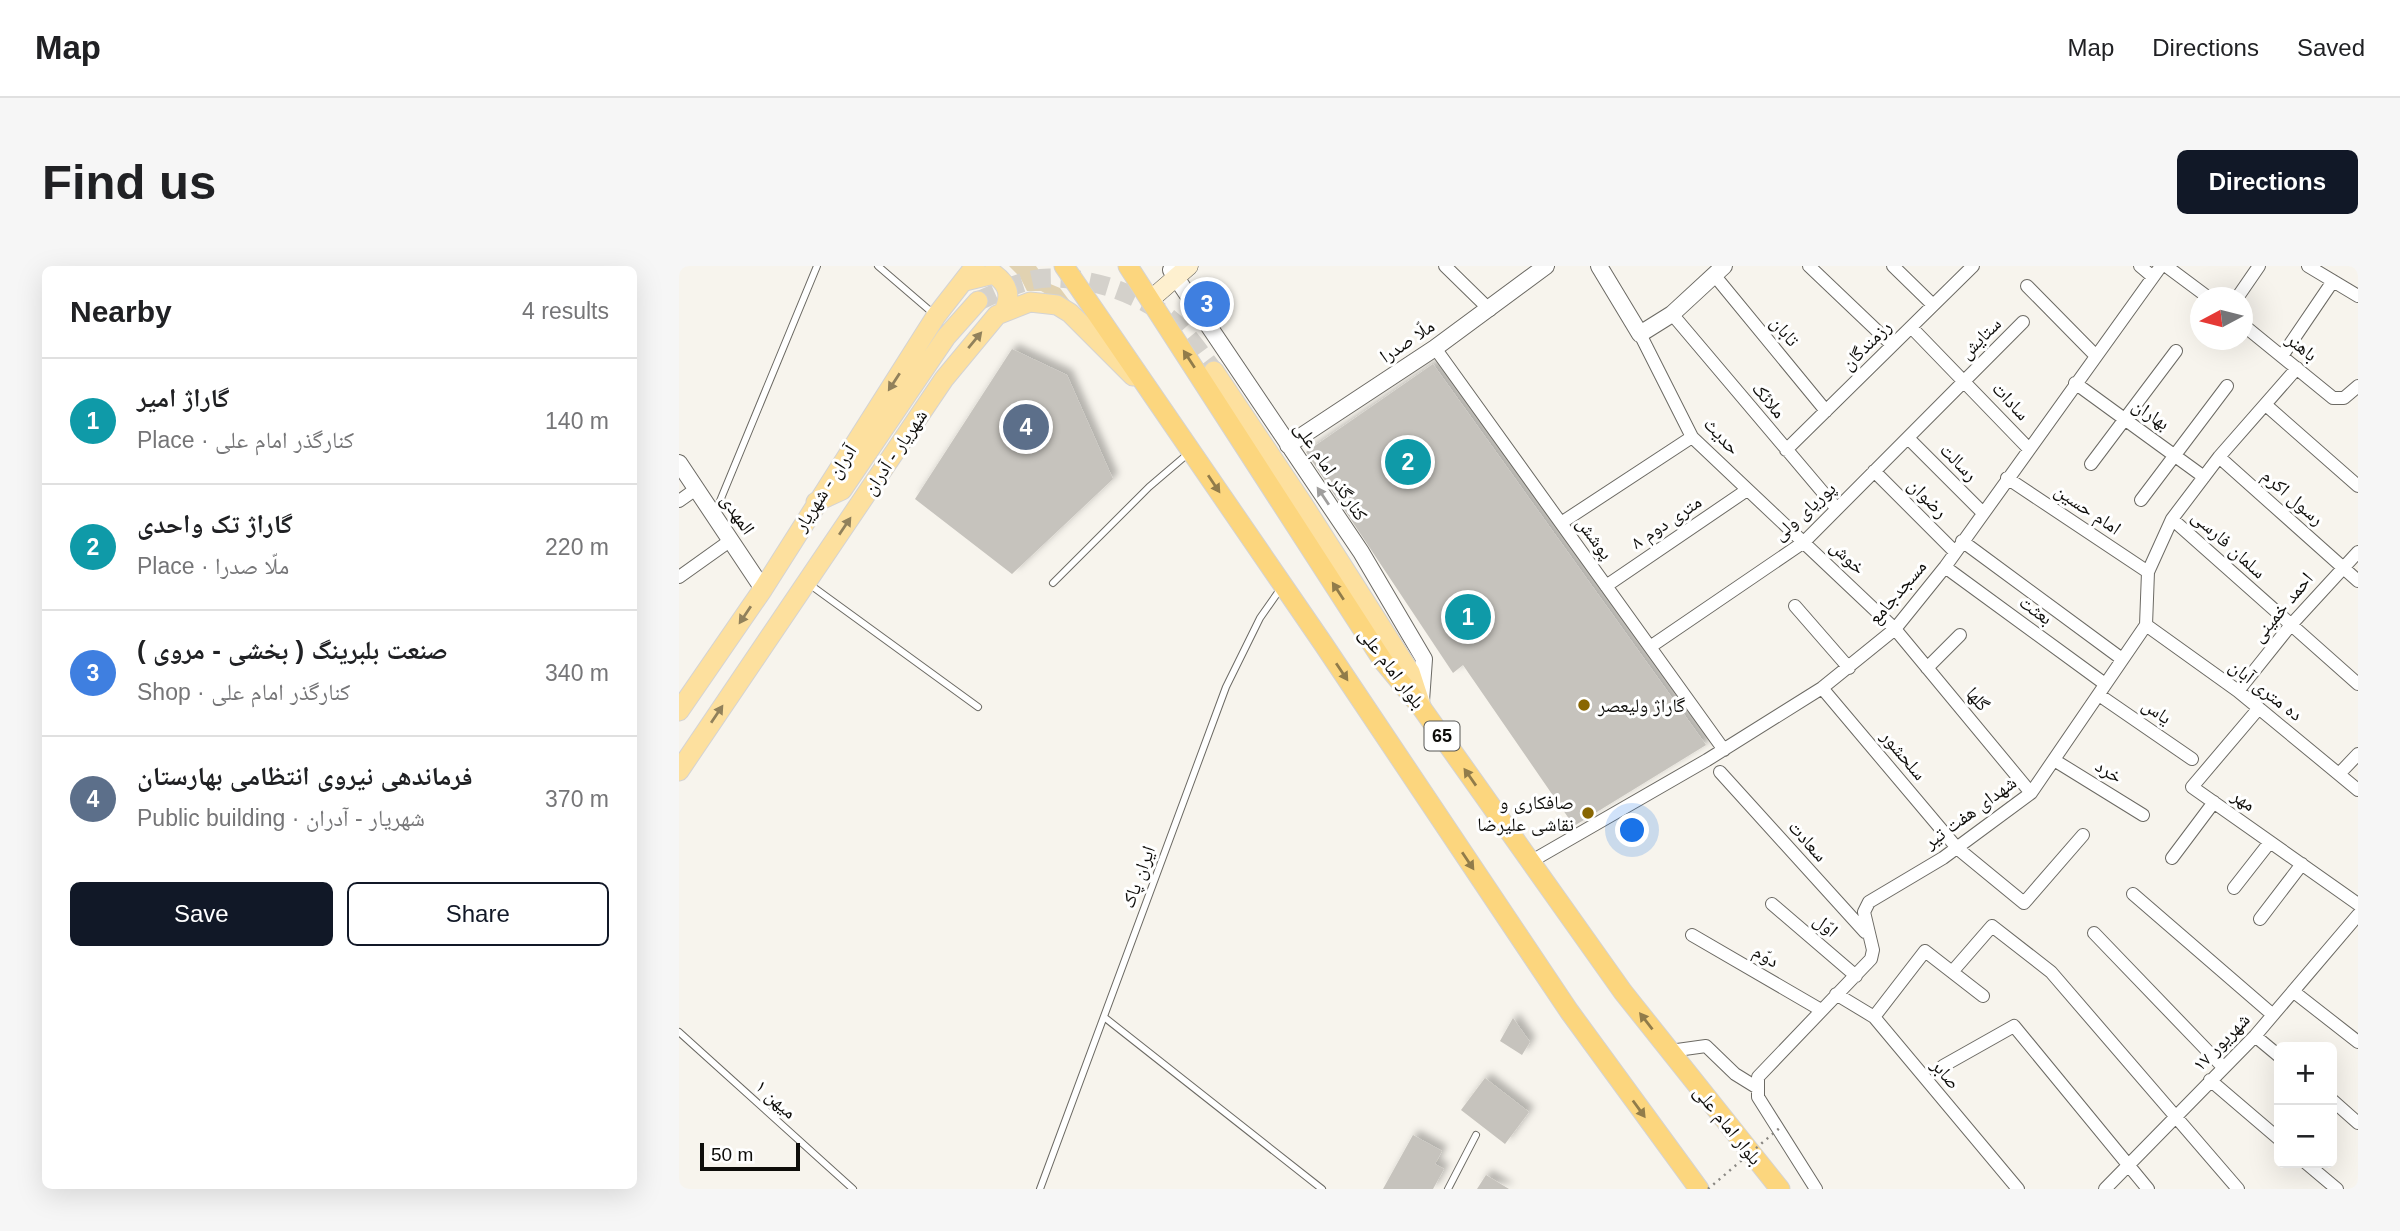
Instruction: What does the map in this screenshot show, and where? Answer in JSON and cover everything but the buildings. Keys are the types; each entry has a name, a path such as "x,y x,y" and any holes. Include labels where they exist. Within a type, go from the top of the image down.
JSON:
{"highway":[{"name":"65","path":"1064,266 1165,410 1569,1011 1699,1189"},
{"name":"بلوار امام علی","path":"1128,266 1383,661 1421,707 1623,992 1780,1189"}],"main road":[{"path":"1148,296 1178,270"},
{"name":"آدران - شهریار","path":"679,711 763,589 815,503 936,316 970,274"},
{"path":"970,274 994,274 1006,286 1009,293 1005,311"},
{"path":"815,503 842,490 946,337 978,301"},
{"name":"شهریار - آدران","path":"679,771 944,379 978,336 1005,311 1030,302 1057,305 1104,345 1165,410"},
{"path":"1214,371 1410,672 1421,707"}],"street":[{"path":"1445,266 1490,310"},
{"name":"ملّا صدرا","path":"1288,445 1490,310 1545,266"},
{"path":"1599,266 1640,334 1672,314 1713,272"},
{"path":"1809,266 1892,345"},
{"path":"1893,266 1933,305"},
{"name":"رزمندگان","path":"1786,450 1972,266"},
{"path":"2140,266 2160,270 2190,287"},
{"path":"2245,287 2259,266"},
{"path":"2308,266 2358,296"},
{"name":"کنارگذر امام علی","path":"1178,270 1288,445 1361,552 1424,659 1421,707"},
{"name":"مسجدجامع","path":"1530,862 1724,750 1822,688 1895,629 1945,567 2095,355 2160,270"},
{"name":"تابان","path":"1713,272 1826,411"},
{"path":"2282,356 2333,281"},
{"path":"2027,286 2095,355"},
{"name":"ملائک","path":"1672,314 1837,509"},
{"name":"ستایش","path":"1965,380 2022,322"},
{"name":"سادات","path":"1911,327 2029,449"},
{"name":"باهنر","path":"2253,333 2337,400 2358,386"},
{"name":"حدیث","path":"1640,334 1692,437 1804,542"},
{"name":"پوشش","path":"1435,348 1724,750"},
{"path":"2091,464 2176,351"},
{"path":"2146,625 2148,572 2172,519 2219,457 2267,406 2297,368"},
{"name":"پوریای ولی","path":"1650,647 1804,542 1965,380"},
{"name":"بهاران","path":"2075,383 2204,477"},
{"path":"2141,500 2227,386"},
{"path":"2267,406 2358,486"},
{"path":"1561,523 1692,437"},
{"name":"رسالت","path":"1908,438 1983,513"},
{"name":"رسول اکرم","path":"2219,457 2358,581"},
{"name":"المهدی","path":"679,463 763,589"},
{"name":"رضوان","path":"1874,471 1958,546 2122,659"},
{"name":"امام حسین","path":"2007,478 2148,572"},
{"path":"679,501 696,489"},
{"name":"۸ متری دوم","path":"1606,586 1747,490"},
{"name":"سلمان فارسی","path":"2172,519 2358,684"},
{"path":"679,577 731,540"},
{"name":"خوش","path":"1804,542 1895,629"},
{"name":"احمد خمینی","path":"2238,691 2290,626 2342,566 2358,552"},
{"name":"بعثت","path":"1945,567 2102,689"},
{"path":"1795,606 1849,668"},
{"name":"شهدای هفت تیر","path":"1755,1087 1758,1077 1871,959 1873,950 1864,912 1869,902 1957,848 2031,793 2146,625"},
{"name":"ده متری آبان","path":"2146,625 2238,691 2358,790"},
{"name":"گلها","path":"1895,629 2031,793"},
{"path":"1927,668 1960,635"},
{"name":"سلحشور","path":"1822,688 1957,848 2024,903 2083,835"},
{"name":"یاس","path":"2102,689 2192,759"},
{"name":"مهر","path":"2259,708 2192,787 2358,904"},
{"path":"2339,774 2358,754"},
{"name":"خرد","path":"2054,760 2143,815"},
{"name":"سعادت","path":"1720,772 1868,935"},
{"path":"2172,858 2214,802"},
{"path":"2234,888 2270,842"},
{"path":"2260,919 2302,864"},
{"path":"2133,894 2273,1015"},
{"name":"اوّل","path":"1772,904 1856,976"},
{"name":"۱۷ شهریور","path":"2105,1189 2255,1036 2358,915"},
{"path":"1952,972 1992,926 2051,972 2174,1119 2238,1189"},
{"path":"2094,933 2223,1067"},
{"name":"دوّم","path":"1692,935 1821,1010"},
{"path":"1874,1017 1925,951 1983,996"},
{"path":"2294,992 2358,1042"},
{"name":"صابر","path":"1836,994 1874,1017 2018,1189"},
{"path":"1944,1066 2014,1026 2127,1167 2148,1189"},
{"path":"2255,1036 2274,1052"},
{"path":"1670,1051 1706,1046 1735,1074 1755,1087 1758,1097 1816,1189"},
{"path":"2210,1080 2274,1135"},
{"path":"2337,1104 2358,1123"},
{"path":"2312,1168 2337,1189"}],"lane":[{"path":"714,516 817,266"},
{"path":"878,266 936,316"},
{"path":"1053,583 1191,450"},
{"path":"807,583 978,707"},
{"name":"ایران پاک","path":"1039,1189 1226,687 1260,618 1283,585"},
{"path":"1104,1017 1322,1189"},
{"name":"میهن ۱","path":"679,1032 853,1189"},
{"path":"1448,1189 1476,1135"}],"path":[{"path":"1708,1189 1782,1126"}],"shaded area":[{"path":"1009,266 1036,266 1048,283 1060,288 1078,312 1041,291 1027,291 1020,277"}],"tunnel":[{"path":"978,301 1030,280 1066,279 1102,285 1137,298 1168,317 1181,329 1214,371"}],"place":[{"name":"صنعت بلبرینگ ( بخشی - مروی )","path":"1207,304"},
{"name":"فرماندهی نیروی انتظامی بهارستان","path":"1026,427"},
{"name":"گاراژ تک واحدی","path":"1408,462"},
{"name":"گاراژ امیر","path":"1468,617"},
{"name":"گاراژ ولیعصر","path":"1584,705"},
{"name":"صافکاری و نقاشی عليرضا","path":"1588,813"}]}
